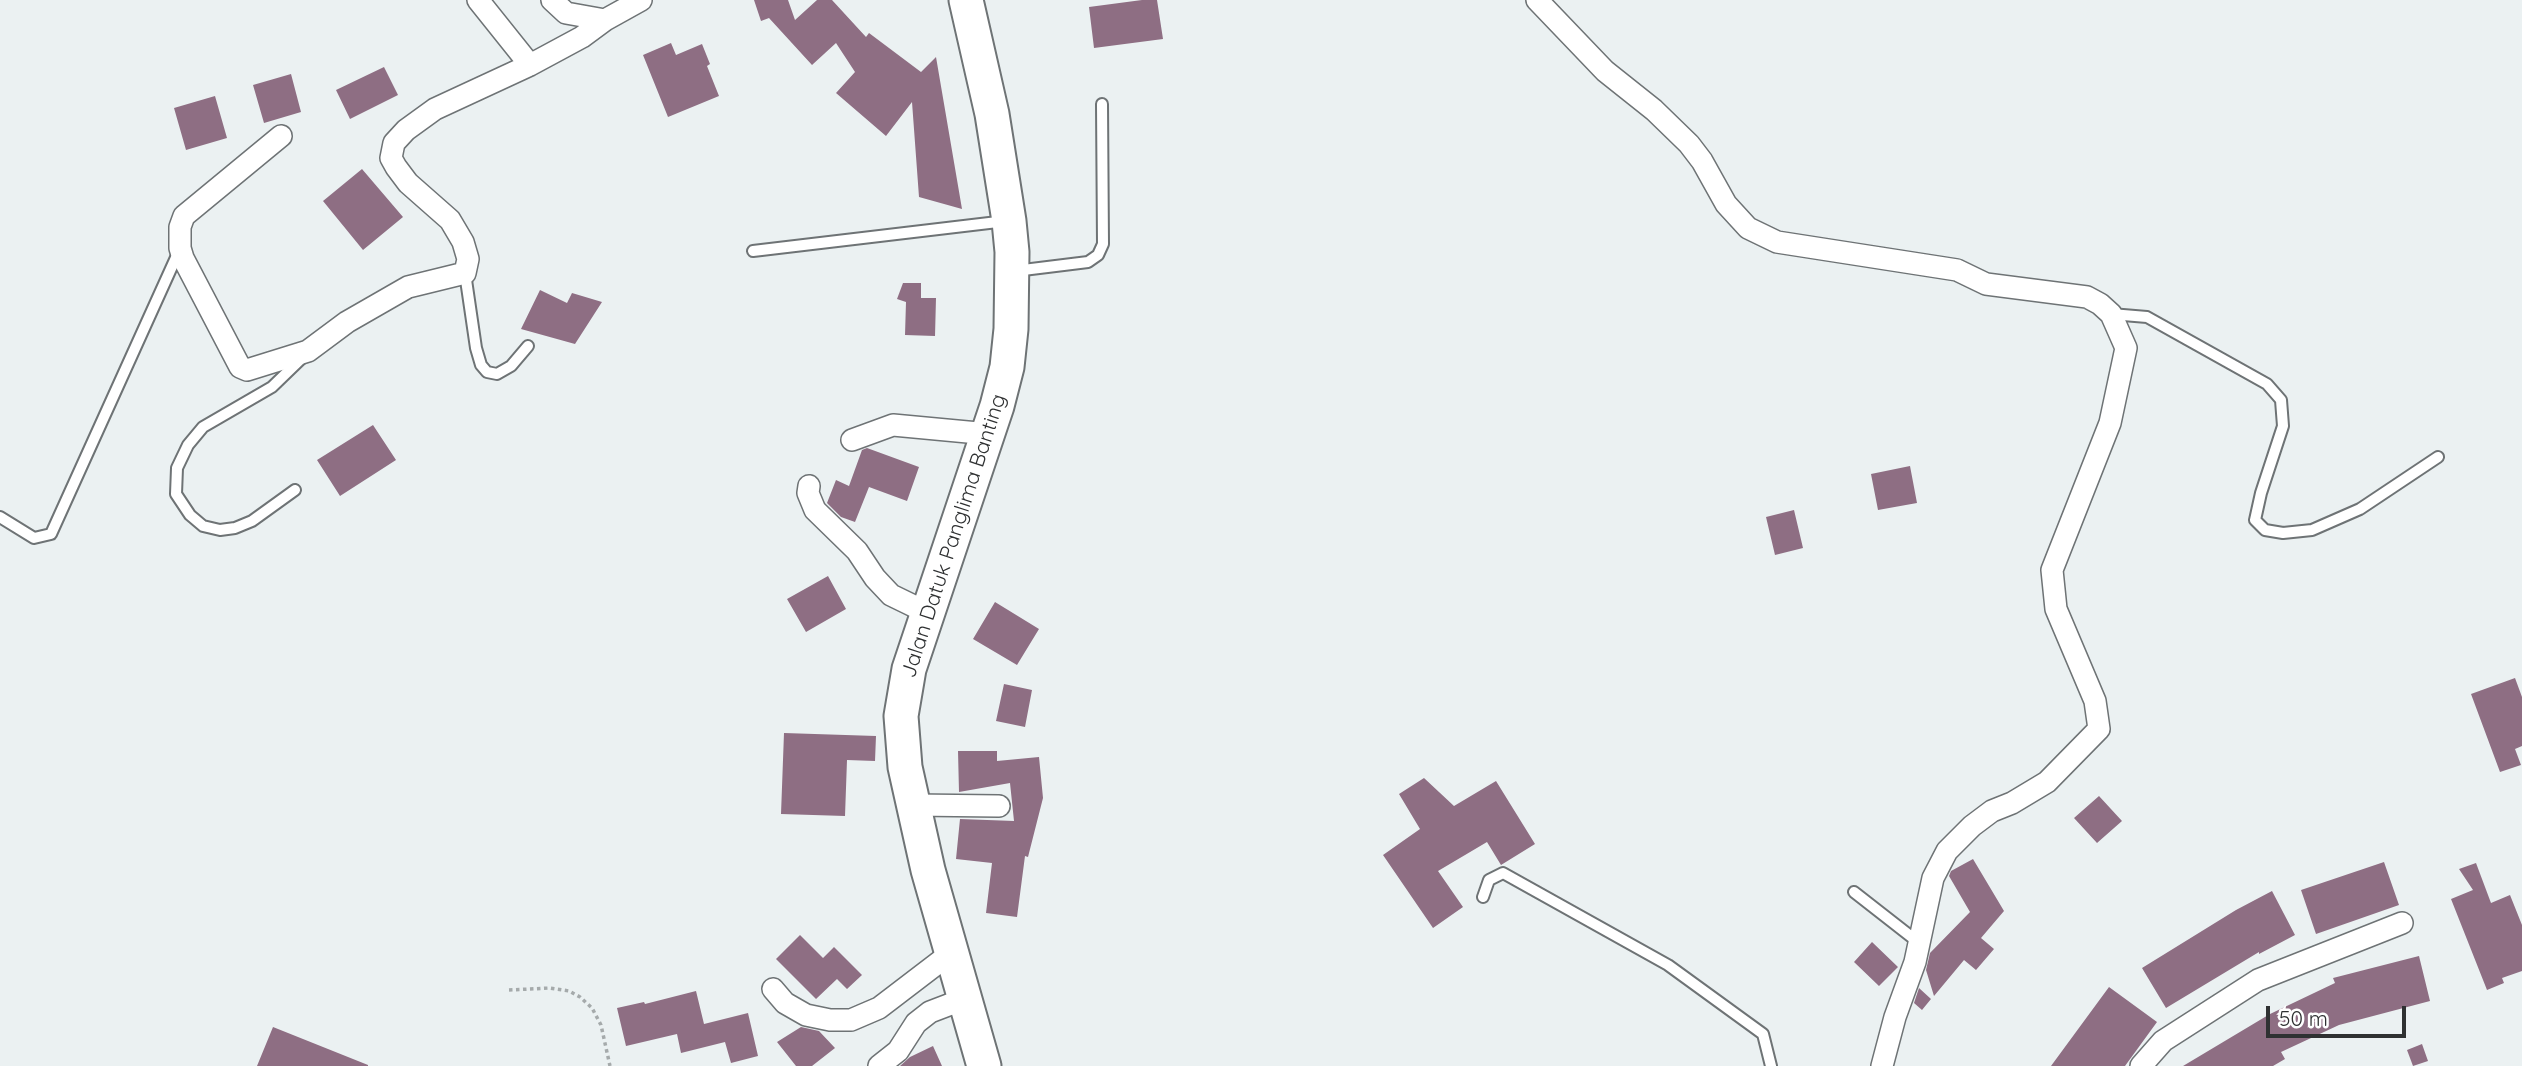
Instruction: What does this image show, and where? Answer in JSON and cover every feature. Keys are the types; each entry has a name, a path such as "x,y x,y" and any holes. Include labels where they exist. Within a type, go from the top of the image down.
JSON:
{"main road":[{"name":"Jalan Datuk Panglima Banting","path":"966,0 992,114 1009,221 1011,330 1007,367 989,434 909,669 901,716 905,767 928,870 984,1066"}],"street":[{"path":"478,0 530,65"},
{"path":"552,0 566,13 605,20"},
{"path":"281,136 184,216 180,227 180,248 240,367 247,370 309,351 347,322 408,287 465,273 468,258 463,242 450,220 408,183 396,167 391,158 394,143 435,108 530,65 582,37 605,20 641,0"},
{"path":"1538,0 1605,71 1683,137 1702,160 1735,216 1763,237 1777,242 1957,271 1986,284 2087,297 2111,314 2126,348 2110,423 2052,570 2056,609 2095,701 2099,729 2047,782 2012,803 1992,811 1947,851 1933,878 1915,962 1895,1017 1882,1066"},
{"path":"852,440 893,425 989,434"},
{"path":"809,486 808,493 815,510 857,551 875,578 891,595 928,613"},
{"path":"913,805 999,806"},
{"path":"2141,1066 2163,1041 2273,973 2402,923"},
{"path":"773,989 785,1003 806,1015 830,1020 851,1020 879,1008 951,953"},
{"path":"879,1066 897,1059 916,1023 930,1012 964,999"}],"lane":[{"path":"1012,272 1088,262 1098,256 1103,244 1102,104"},
{"path":"753,251 1009,221"},
{"path":"0,517 34,538 51,534 180,248"},
{"path":"465,273 476,348 481,365 487,372 497,374 511,366 528,346"},
{"path":"2111,314 2147,317 2267,384 2281,400 2283,426 2255,520 2265,530 2283,533 2312,530 2360,509 2438,457"},
{"path":"295,490 252,521 235,528 220,530 203,526 190,515 176,494 177,468 188,445 203,427 272,387 309,351"},
{"path":"1483,897 1489,880 1503,873 1668,965 1763,1034 1770,1066"},
{"path":"1854,892 1918,942"}],"path":[{"path":"509,990 550,988 569,991 580,997 592,1008 601,1026 610,1066"}],"building":[{"path":"754,0 788,0 795,20 817,0 832,0 866,37 869,33 921,72 936,57 962,209 919,197 912,102 886,136 836,93 855,72 836,43 812,65 769,18 761,21"},
{"path":"1157,0 1163,39 1094,48 1089,7"},
{"path":"671,43 676,55 702,44 719,96 668,117 643,55"},
{"path":"384,67 398,95 350,119 336,90"},
{"path":"291,74 301,112 264,123 253,85"},
{"path":"215,96 227,138 186,150 174,108"},
{"path":"362,169 403,217 363,250 323,201"},
{"path":"903,283 921,283 921,298 936,298 935,336 905,335 906,302 897,299"},
{"path":"540,290 567,303 572,293 602,302 575,344 521,329"},
{"path":"373,425 396,460 340,496 317,460"},
{"path":"867,448 919,467 907,501 869,487 855,522 841,517 827,503 836,480 849,486 862,450"},
{"path":"1910,466 1917,503 1878,510 1871,474"},
{"path":"1794,510 1803,548 1775,555 1766,517"},
{"path":"828,576 846,609 806,632 787,599"},
{"path":"995,602 1039,629 1017,665 973,639"},
{"path":"2515,678 2522,697 2522,746 2515,749 2521,765 2500,772 2471,694"},
{"path":"1004,684 1032,690 1025,727 996,721"},
{"path":"784,733 876,736 875,761 847,760 845,816 781,814"},
{"path":"958,751 997,751 997,761 1039,757 1043,798 1028,857 1025,856 1017,917 986,913 992,863 956,859 960,819 1014,821 1010,783 959,792"},
{"path":"1424,778 1454,806 1496,781 1535,844 1501,865 1487,842 1438,871 1463,907 1433,928 1383,855 1420,829 1399,794"},
{"path":"2099,796 2122,821 2097,843 2074,818"},
{"path":"1973,859 2004,911 1981,938 1994,949 1976,970 1964,960 1934,996 1926,970 1930,953 1970,912 1949,876 1951,871"},
{"path":"2384,862 2399,905 2316,934 2301,890"},
{"path":"2476,863 2491,903 2510,895 2522,925 2522,971 2502,978 2504,983 2487,990 2451,899 2473,890 2459,869"},
{"path":"2272,891 2295,935 2259,952 2166,1008 2142,968"},
{"path":"800,935 823,958 834,947 862,975 847,989 837,979 816,999 776,959"},
{"path":"1872,942 1898,967 1879,986 1854,962"},
{"path":"2419,956 2430,1001 2339,1025 2281,1052 2285,1059 2273,1066 2183,1066 2270,1014 2335,983 2333,978"},
{"path":"2109,987 2157,1022 2125,1066 2051,1066"},
{"path":"1919,988 1931,999 1922,1010 1914,1003"},
{"path":"696,991 704,1024 748,1013 758,1056 731,1063 725,1042 681,1053 677,1034 626,1046 617,1008"},
{"path":"273,1027 368,1065 368,1066 257,1066"},
{"path":"801,1027 819,1031 835,1048 812,1066 796,1066 777,1042"},
{"path":"2422,1044 2428,1061 2413,1066 2407,1050"},
{"path":"933,1046 942,1066 900,1066 910,1057"}]}
